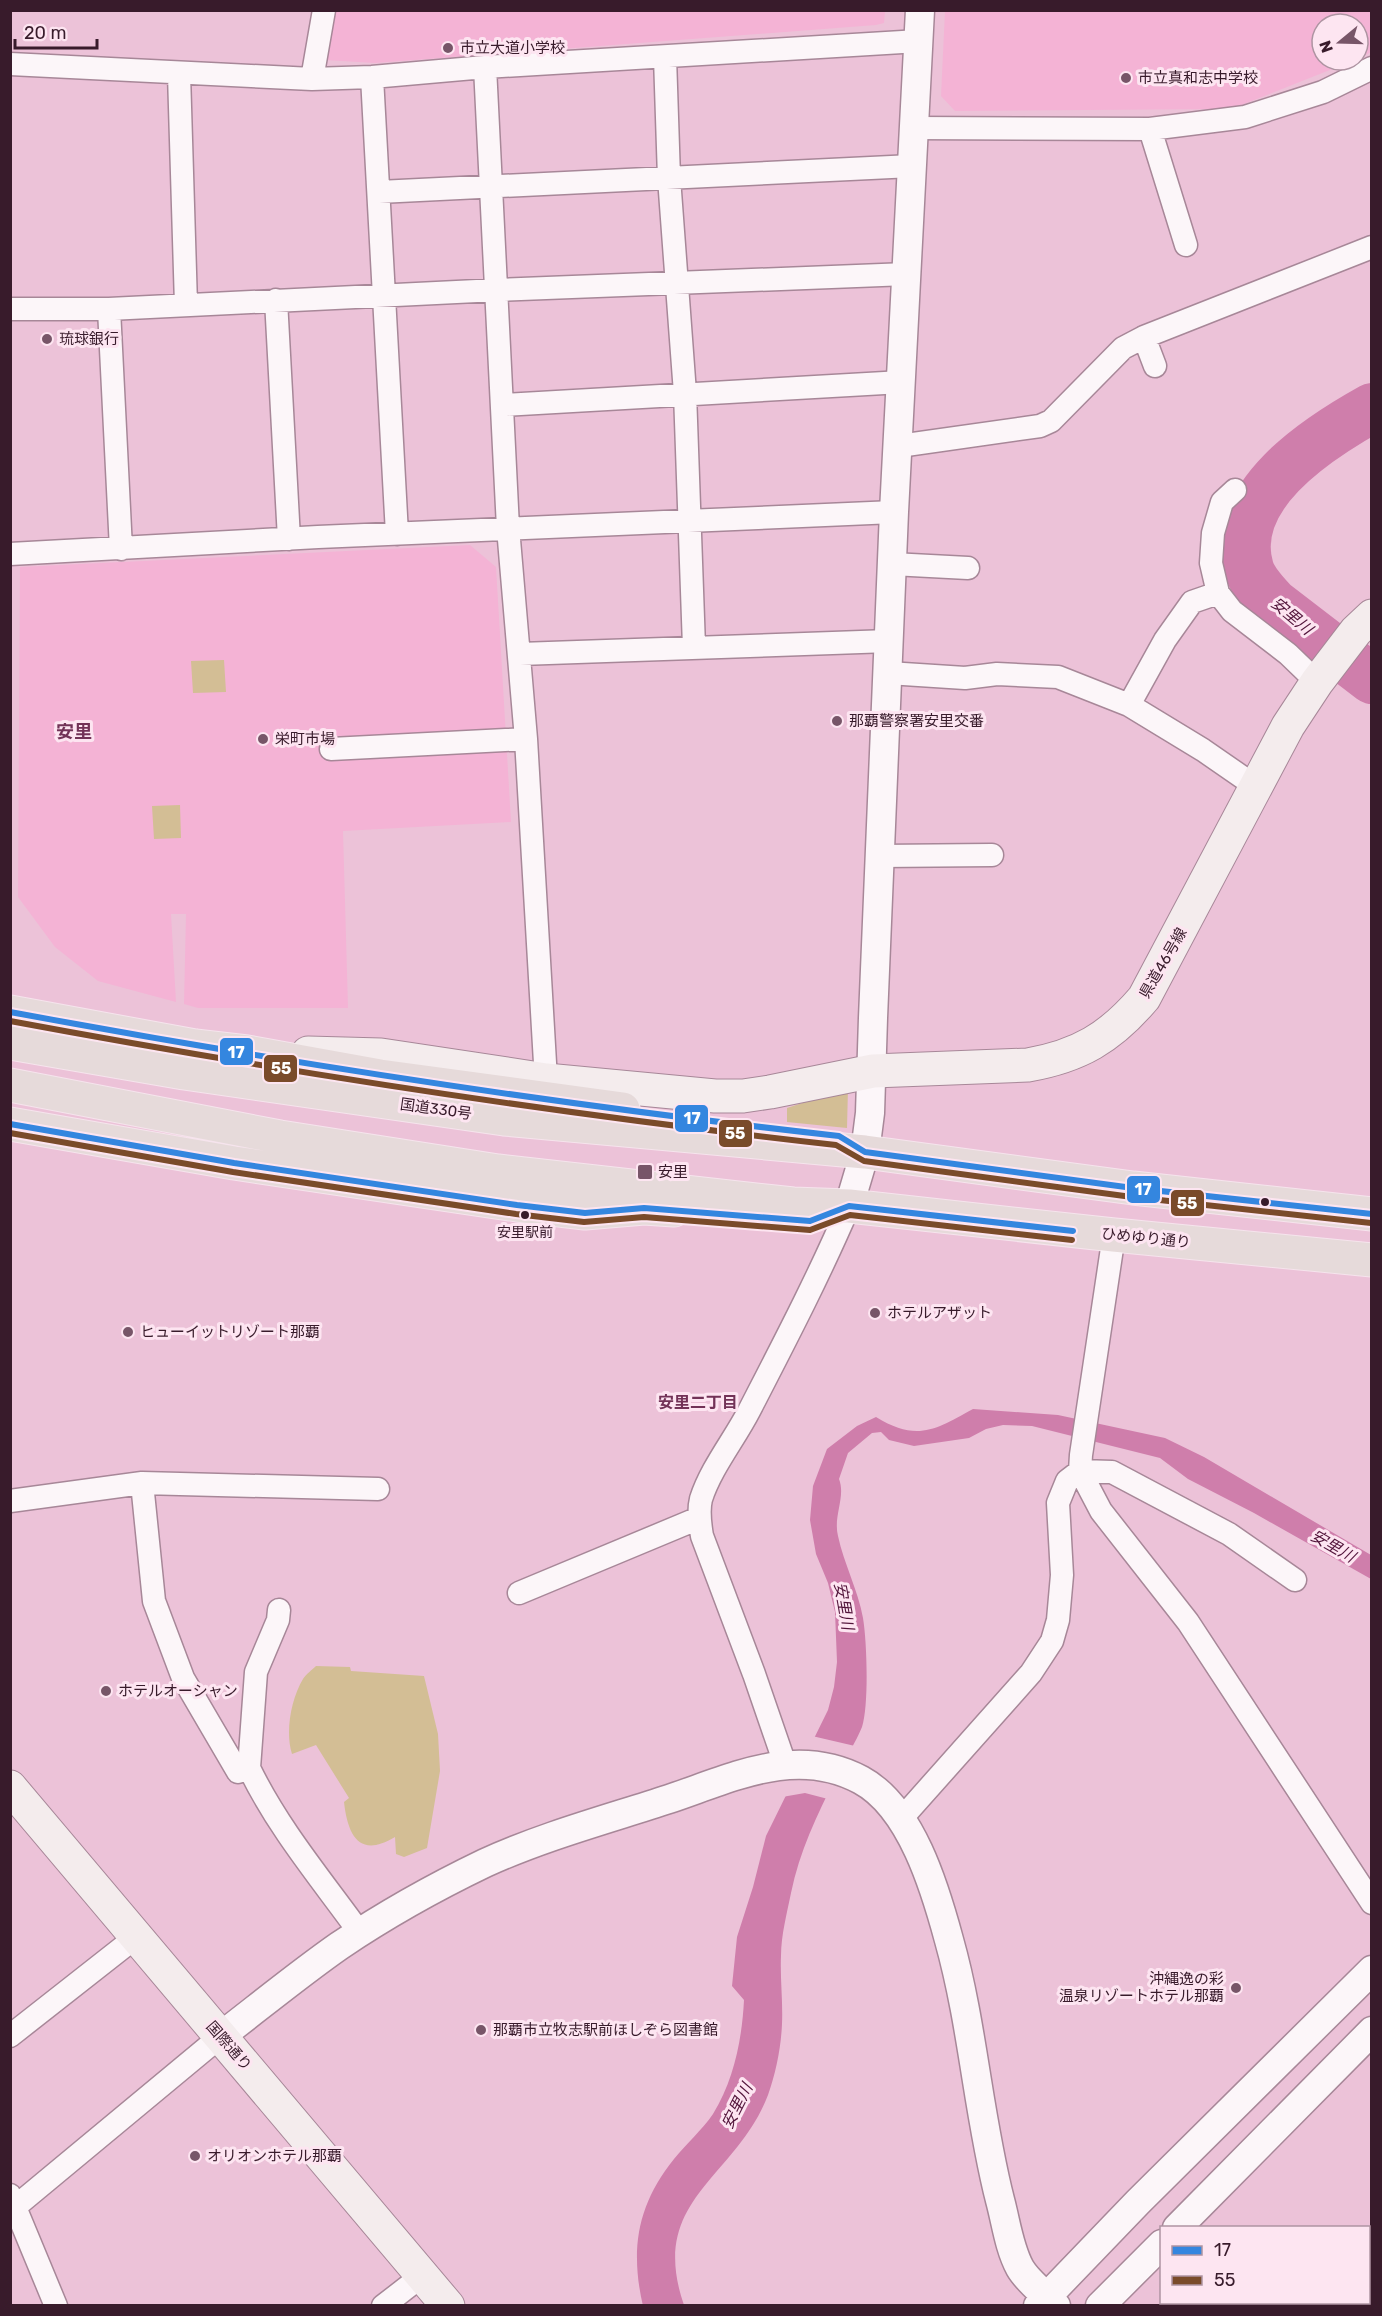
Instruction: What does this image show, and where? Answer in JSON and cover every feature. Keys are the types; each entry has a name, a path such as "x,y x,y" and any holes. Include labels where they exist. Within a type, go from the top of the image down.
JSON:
{"highway":[{"path":"10,1012 195,1046 247,1052 380,1076 839,1136 865,1152 1133,1188 1371,1214"},
{"name":"国道330号","path":"10,1043 265,1086 504,1119 865,1152"},
{"path":"10,1085 256,1133 498,1171 793,1204 849,1206"},
{"path":"10,1124 234,1163 585,1213 644,1208 810,1221 849,1206"},
{"name":"ひめゆり通り","path":"849,1206 1371,1260"}],"main road":[{"name":"県道46号線","path":"247,1052 381,1055 546,1080 675,1093 743,1095 873,1071 1000,1066 1050,1061 1090,1045 1122,1023 1144,998 1154,984 1288,726 1321,677 1364,624"},
{"name":"国際通り","path":"10,1787 448,2306"}],"street":[{"path":"312,80 324,10"},
{"path":"781,1765 758,1683 708,1555 699,1518 701,1500 709,1481 796,1319 849,1206 865,1152 873,1071 873,1018 894,512 920,10"},
{"path":"10,64 312,80 372,78 485,67 919,41"},
{"path":"665,57 675,284 685,393 694,647"},
{"path":"485,67 508,528 526,739 546,1080"},
{"path":"914,128 1150,129 1245,117 1323,92 1371,68"},
{"path":"179,74 186,305"},
{"path":"372,78 397,534"},
{"path":"1150,129 1186,245"},
{"path":"379,192 912,166"},
{"path":"899,446 1024,429 1051,421 1123,348 1144,337 1371,247"},
{"path":"10,309 109,309 497,290 907,274"},
{"path":"276,300 289,539"},
{"path":"109,309 121,549"},
{"path":"1144,337 1155,366"},
{"path":"502,405 902,382"},
{"path":"1235,490 1222,502 1212,533 1211,563 1218,593 1232,611 1321,677"},
{"path":"10,554 508,528 894,512"},
{"path":"892,564 968,568"},
{"path":"1129,705 1165,640 1192,602 1218,593"},
{"path":"520,654 889,641"},
{"path":"888,673 965,678 997,674 1058,676 1129,705 1203,750 1255,786"},
{"path":"331,749 526,739"},
{"path":"880,856 992,855"},
{"path":"902,1818 1031,1673 1052,1641 1058,1620 1062,1575 1058,1503 1067,1481 1080,1463 1114,1235"},
{"path":"1080,1463 1112,1472 1229,1534 1295,1580"},
{"path":"1080,1463 1101,1511 1188,1622 1371,1903"},
{"path":"142,1483 154,1600 183,1678 238,1772 249,1768"},
{"path":"10,1501 142,1483 378,1489"},
{"path":"519,1593 699,1518"},
{"path":"279,1610 278,1620 256,1672 249,1768 265,1800 299,1852 360,1933"},
{"path":"56,2306 12,2203 312,1966 360,1933 487,1862 758,1770 781,1765 825,1767 851,1775 879,1792 902,1818 920,1856 950,1941 994,2175 1012,2247 1021,2270 1047,2302 1138,2202 1371,1970"},
{"path":"10,2036 136,1937"},
{"path":"1179,2226 1371,2031"},
{"path":"1100,2306 1160,2245"},
{"path":"383,2306 423,2275"}],"shaded area":[{"name":"市立大道小学校","path":"334,11 885,11 884,23 876,25 375,63 325,60"},
{"name":"市立真和志中学校","path":"945,11 1371,11 1370,53 1370,12 1310,12 1310,72 1325,72 1239,106 1222,109 955,111 941,96"},
{"name":"栄町市場","path":"470,545 496,567 511,822 343,831 348,1008 198,1008 184,1004 186,914 171,914 176,1002 98,981 55,947 18,897 20,567"},
{"path":"224,660 226,692 193,693 191,661"},
{"path":"180,805 181,838 154,839 152,806"},
{"path":"848,1088 847,1128 787,1122 787,1108"},
{"path":"316,1666 350,1667 351,1671 424,1676 438,1734 440,1771 427,1848 404,1857 396,1854 395,1837 373,1845 358,1841 346,1814 344,1802 349,1798 316,1745 292,1754 289,1726 292,1706 303,1679"}],"water":[{"path":"973,1409 1058,1415 1165,1438 1204,1457 1371,1555 1371,1579 1254,1513 1188,1479 1160,1458 1032,1426 1003,1425 986,1429 969,1438 914,1446 889,1440 881,1432 872,1433 848,1453 839,1479 841,1493 837,1529 863,1618 866,1689 862,1727 817,1816 795,1877 781,1948 781,2042 768,2095 754,2124 700,2192 686,2214 677,2239 676,2269 684,2305 643,2306 637,2266 637,2247 645,2211 662,2176 713,2114 732,2073 739,2044 744,2000 732,1986 737,1937 766,1836 828,1710 834,1687 837,1662 835,1612 828,1583 816,1554 810,1520 813,1486 827,1449 857,1426 876,1417 903,1429 926,1430 948,1423"}],"pier":[{"path":"812,1736 855,1746 828,1799 805,1793 782,1797"}],"waterway":[{"name":"安里川","path":"1372,408 1327,436 1282,472 1264,494 1251,517 1246,542 1251,574 1273,603 1372,679"}],"transit line":[{"name":"17","path":"10,1012 216,1049 527,1097 839,1136 865,1152 1133,1188 1372,1214"},
{"name":"55","path":"10,1021 216,1058 525,1106 836,1145 864,1161 1132,1197 1371,1223"},
{"name":"17","path":"10,1124 234,1163 585,1213 644,1208 810,1221 849,1206 1073,1231"},
{"name":"55","path":"10,1133 233,1172 584,1222 644,1217 810,1230 850,1215 1072,1240"}],"place":[{"name":"市立大道小学校","path":"448,48"},
{"name":"市立真和志中学校","path":"1126,78"},
{"name":"琉球銀行","path":"47,339"},
{"name":"那覇警察署安里交番","path":"837,721"},
{"name":"栄町市場","path":"263,739"},
{"name":"安里","path":"645,1172"},
{"name":"安里駅前","path":"525,1215"},
{"name":"ホテルアザット","path":"875,1313"},
{"name":"ヒューイットリゾート那覇","path":"128,1332"},
{"name":"ホテルオーシャン","path":"106,1691"},
{"name":"沖縄逸の彩 温泉リゾートホテル那覇","path":"1236,1988"},
{"name":"那覇市立牧志駅前ほしぞら図書館","path":"481,2030"},
{"name":"オリオンホテル那覇","path":"195,2156"}],"district":[{"name":"安里","path":"74,732"},
{"name":"安里二丁目","path":"698,1402"}]}
